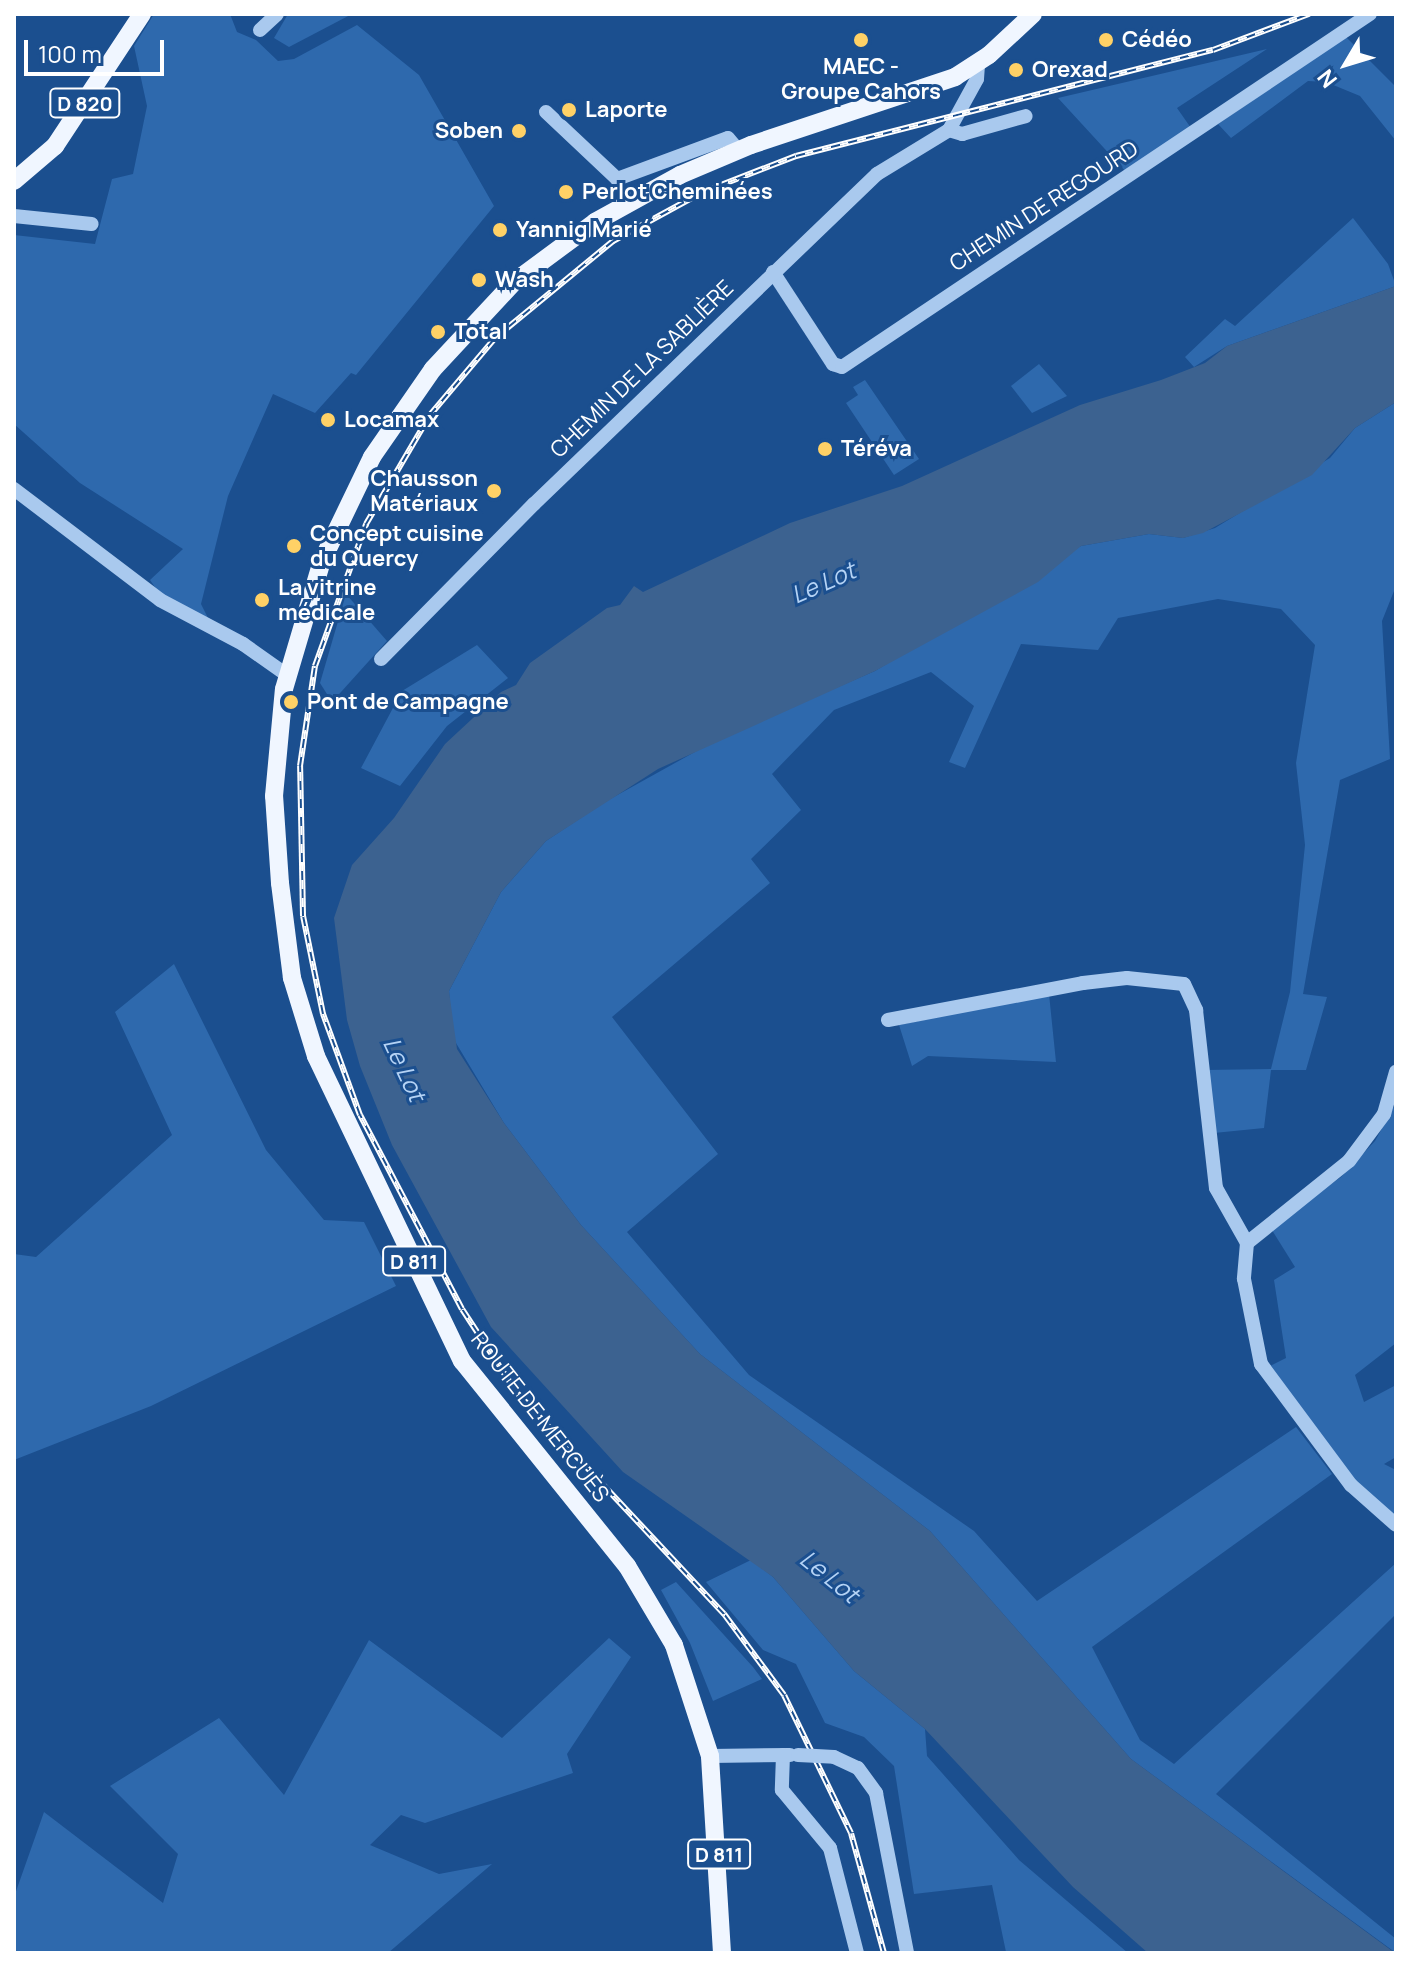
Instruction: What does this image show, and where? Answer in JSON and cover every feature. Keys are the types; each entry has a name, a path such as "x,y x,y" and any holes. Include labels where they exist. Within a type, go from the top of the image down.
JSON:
{"main road":[{"name":"D 820","path":"14,181 55,146 142,14"},
{"name":"D 811","path":"287,675 307,602 343,509 396,417 450,349 514,282 595,222 738,150 955,77 978,63 1033,14"},
{"name":"ROUTE DE MERCUÈS","path":"287,675 274,796 280,883 292,978 316,1056 462,1361 627,1566 656,1612 691,1686 710,1756 722,1953"}],"street":[{"path":"260,30 277,14"},
{"name":"CHEMIN DE REGOURD","path":"773,272 833,364 842,367 1370,14"},
{"path":"949,130 961,102 977,79 978,63"},
{"path":"955,77 961,102"},
{"path":"546,112 617,179 728,138 738,150"},
{"name":"CHEMIN DE LA SABLIÈRE","path":"381,659 773,272 877,174 949,130 962,134 1026,116"},
{"path":"14,216 92,224"},
{"path":"14,489 160,600 243,644 287,675"},
{"path":"888,1020 1083,983 1127,978 1184,984 1196,1010 1216,1188 1247,1243 1244,1279 1261,1364 1351,1485 1396,1525"},
{"path":"1247,1243 1349,1161 1384,1114 1396,1072"},
{"path":"790,1755 782,1790 830,1848 857,1953"},
{"path":"710,1756 834,1757 858,1768 876,1793 907,1953"}],"shaded area":[{"path":"154,14 230,14 237,32 256,40 278,61 294,59 357,25 419,75 494,206 356,375 351,373 315,413 273,394 228,496 201,604 210,622 159,593 150,580 183,549 80,483 14,424 14,235 95,244 112,179 133,174 147,106 134,46"},
{"path":"288,14 352,14 289,47 274,38"},
{"path":"1346,37 1396,87 1396,141 1360,96 1326,82 1308,81 1231,138 1218,124"},
{"path":"1267,49 1177,108 1191,128 1126,172 1058,98"},
{"path":"1353,218 1388,264 1396,286 1227,346 1194,367 1185,357 1225,319 1235,326"},
{"path":"1039,364 1067,396 1032,413 1011,386"},
{"path":"865,380 919,459 894,475 846,403 858,395 853,387"},
{"path":"1396,402 1396,586 1382,621 1390,759 1340,780 1303,994 1327,997 1306,1070 1271,1070 1264,1128 1214,1133 1205,1070 1271,1069 1290,992 1305,845 1296,763 1315,645 1281,609 1218,599 1118,618 1098,650 1021,644 965,768 949,762 974,706 931,672 834,710 772,774 801,810 751,859 770,883 612,1017 718,1154 627,1232 749,1375 974,1531 1037,1601 1296,1427 1332,1474 1092,1647 1140,1740 1174,1764 1396,1563 1396,1614 1216,1794 1396,1939 1396,1953 1131,1759 930,1531 700,1354 581,1225 504,1123 453,1038 449,991 501,892 546,841 603,803 720,738 875,671 1081,546 1149,534 1183,538 1215,528 1330,458 1355,428"},
{"path":"346,594 387,641 332,702 320,683"},
{"path":"477,645 508,678 447,726 400,786 361,768 402,691"},
{"path":"174,964 266,1150 324,1220 364,1222 396,1286 151,1406 14,1460 14,1254 36,1257 172,1135 115,1012"},
{"path":"1049,994 1056,1062 928,1056 912,1066 899,1025"},
{"path":"1396,1103 1396,1343 1355,1375 1364,1402 1396,1385 1396,1457 1384,1464 1396,1470 1396,1518 1355,1483 1270,1366 1286,1358 1274,1280 1295,1267 1270,1227 1341,1177 1375,1141"},
{"path":"751,1560 773,1577 854,1671 925,1729 927,1756 1019,1860 1128,1953 1006,1952 992,1885 914,1894 894,1766 864,1737 825,1723 796,1664 763,1650 706,1582"},
{"path":"676,1582 762,1679 713,1701 690,1643 661,1590"},
{"path":"609,1638 631,1657 567,1754 573,1773 425,1823 401,1815 370,1845 439,1874 492,1864 388,1953 14,1953 14,1897 44,1812 163,1903 178,1854 110,1786 219,1718 284,1795 369,1640 502,1738"}],"water":[{"name":"Le Lot","path":"1396,286 1396,402 1355,428 1312,475 1203,533 1183,538 1149,534 1081,546 1038,582 875,671 658,769 546,841 501,892 449,991 457,1049 504,1123 581,1225 700,1354 930,1531 1131,1759 1395,1953 1148,1953 1073,1887 925,1729 854,1671 773,1577 623,1472 491,1327 392,1145 360,1066 347,1020 334,918 352,865 394,818 445,744 501,692 516,685 530,663 607,608 620,605 634,586 643,592 790,523 902,486 1080,405 1161,380 1205,363 1227,346"}],"railway":[{"path":"884,1953 851,1833 784,1695 724,1614 517,1393 462,1309 360,1115 323,1014 303,916 300,766 315,666 366,524 430,415 495,338 613,241 703,192 796,156 1213,50 1309,14"}],"place":[{"name":"MAEC - Groupe Cahors","path":"861,40"},
{"name":"Cédéo","path":"1106,40"},
{"name":"Orexad","path":"1016,70"},
{"name":"Laporte","path":"569,110"},
{"name":"Soben","path":"519,131"},
{"name":"Perlot Cheminées","path":"566,192"},
{"name":"Yannig Marié","path":"500,230"},
{"name":"Wash","path":"479,280"},
{"name":"Total","path":"438,332"},
{"name":"Locamax","path":"328,420"},
{"name":"Téréva","path":"825,449"},
{"name":"Chausson Matériaux","path":"494,491"},
{"name":"Concept cuisine du Quercy","path":"294,546"},
{"name":"La vitrine médicale","path":"262,600"},
{"name":"Pont de Campagne","path":"291,702"}]}
